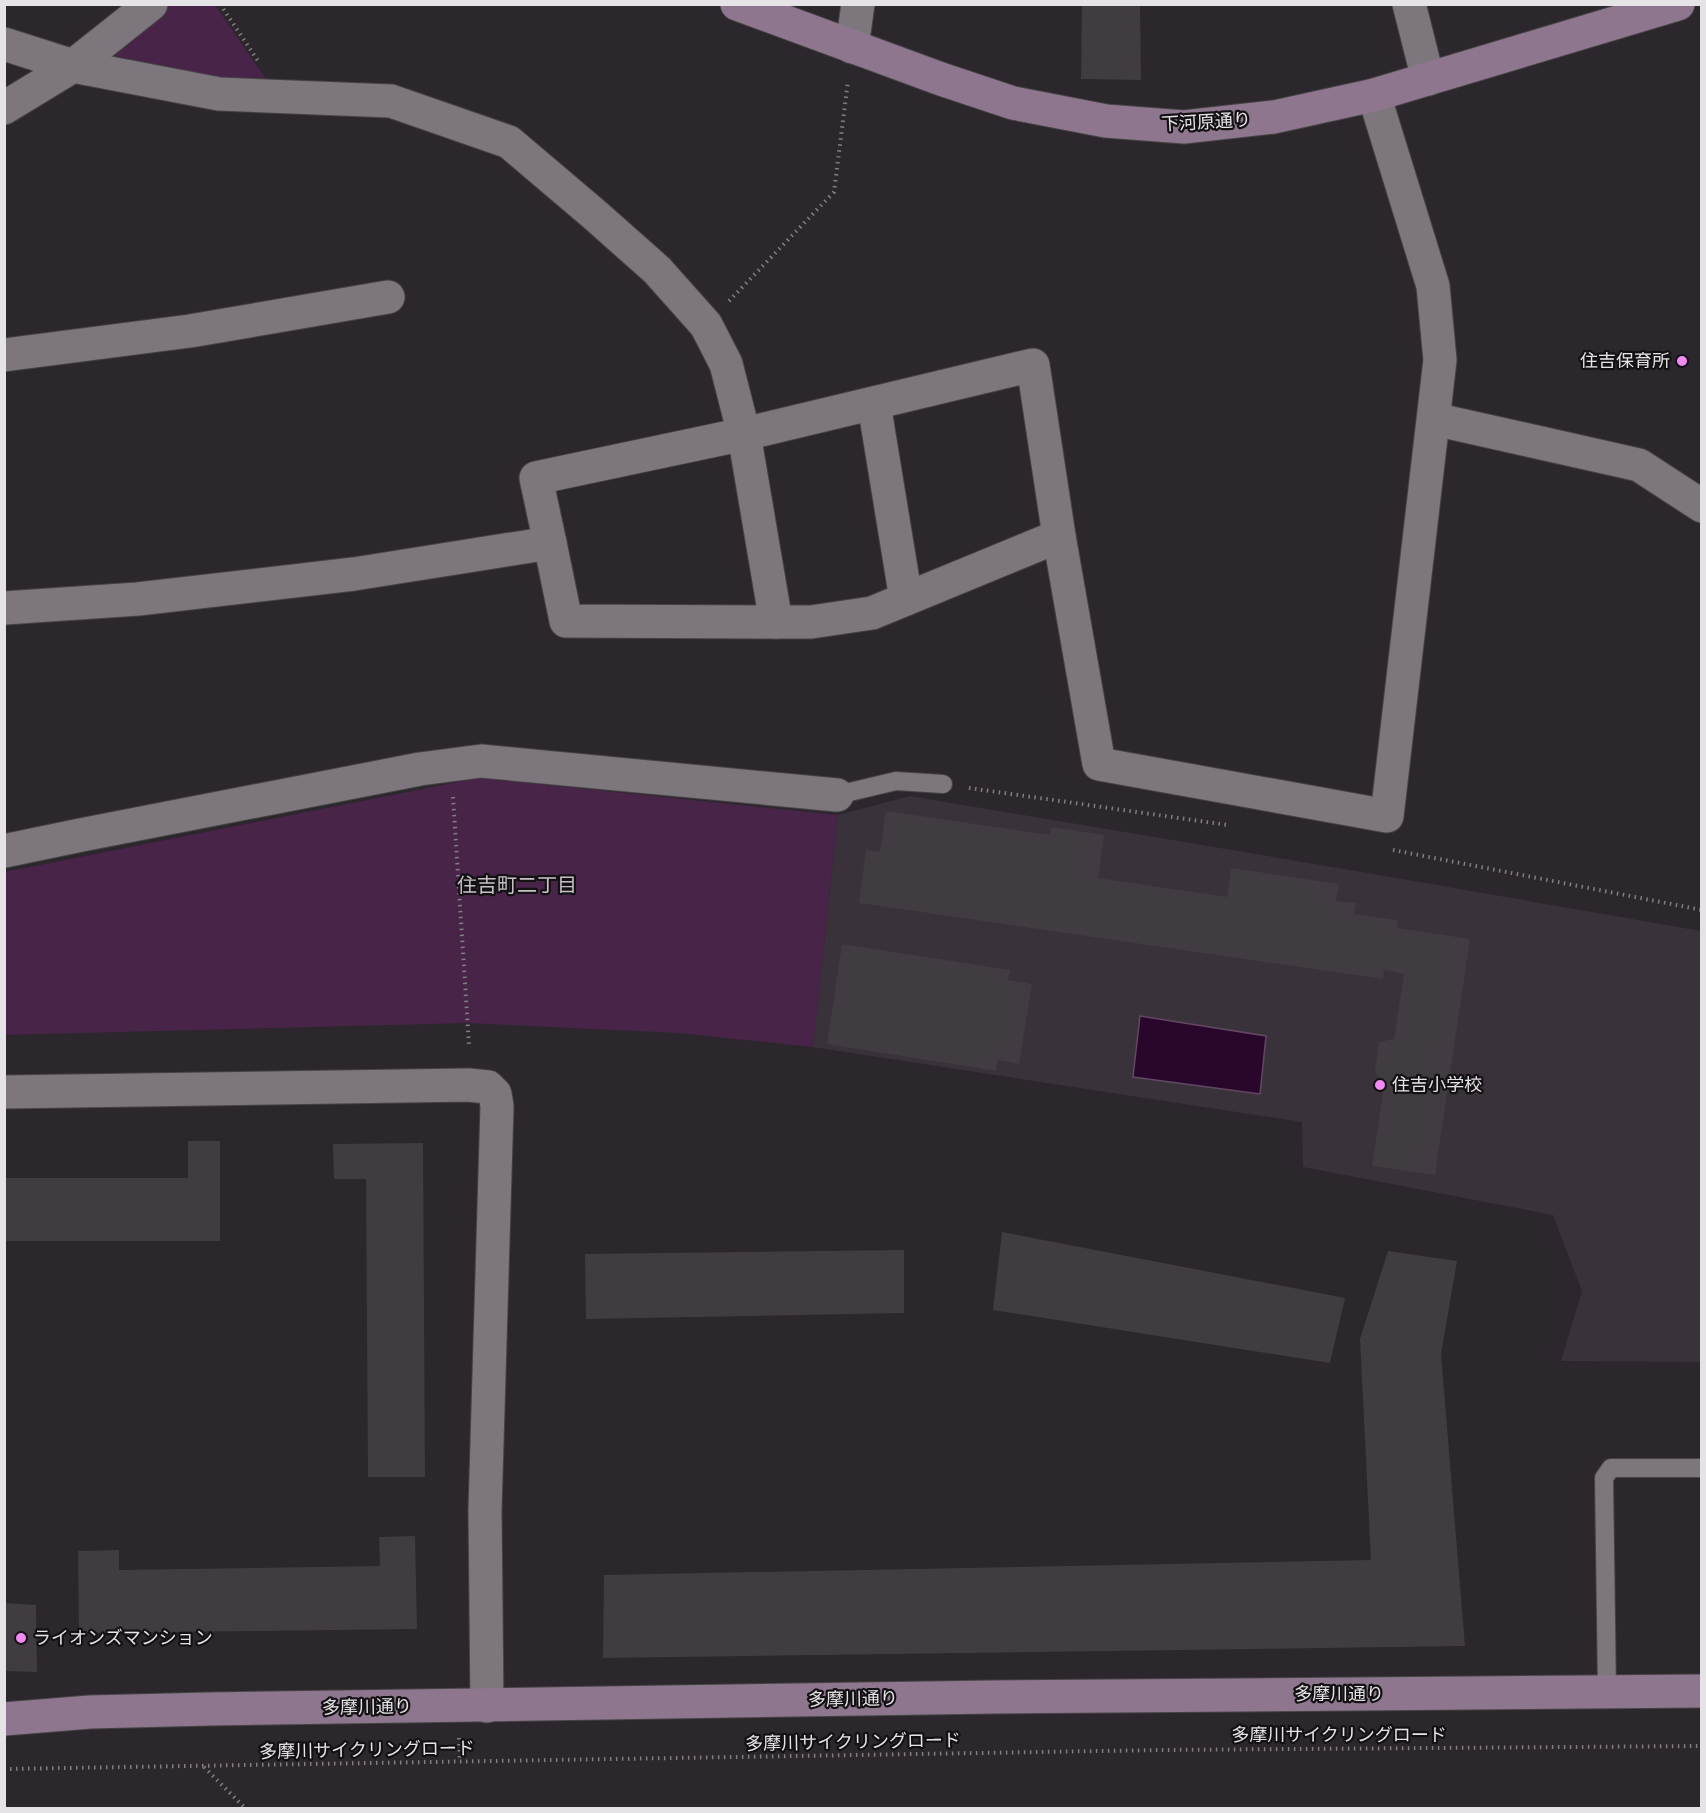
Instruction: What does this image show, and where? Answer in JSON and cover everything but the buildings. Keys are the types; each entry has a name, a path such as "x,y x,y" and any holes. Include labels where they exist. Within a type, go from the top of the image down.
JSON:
{"street":[{"path":"4,108 73,66 151,4"},
{"name":"下河原通り","path":"737,4 940,79 1013,103 1106,121 1184,127 1274,117 1374,94 1678,4"},
{"path":"852,47 858,4"},
{"path":"1408,4 1428,79"},
{"path":"4,44 73,66 219,94 391,101 509,142 657,270 706,325 726,364 744,434 776,622"},
{"path":"1059,536 872,613 811,622 566,621 536,478 744,434 1033,365 1059,536 1099,764 1387,816 1440,360 1433,286 1374,94"},
{"path":"4,354 190,331 388,297"},
{"path":"874,404 906,599"},
{"path":"1434,419 1639,465 1701,506"},
{"path":"4,609 138,599 354,574 550,543"},
{"path":"4,851 420,769 481,761 837,795"},
{"path":"4,1092 468,1085 488,1087 495,1095 497,1106 485,1510 487,1706"},
{"name":"多摩川通り","path":"4,1719 114,1711 993,1696 1701,1691"}],"lane":[{"path":"837,795 896,780 943,784"},
{"path":"1607,1691 1604,1478 1611,1468 1701,1468"}],"path":[{"path":"220,4 282,96"},
{"path":"706,325 834,192 852,47"},
{"path":"943,784 1231,825"},
{"path":"453,794 469,1045"},
{"path":"1384,848 1701,910"},
{"path":"459,1734 460,1762"},
{"name":"多摩川サイクリングロード","path":"4,1769 1137,1750 1701,1746"},
{"path":"204,1766 245,1809"}],"shaded area":[{"path":"159,5 215,5 272,88 219,86 98,50"},
{"path":"478,778 838,815 813,1047 679,1033 468,1023 5,1035 5,872"},
{"name":"住吉小学校","path":"910,796 1701,931 1701,1362 1561,1361 1582,1291 1553,1215 1303,1167 1302,1122 813,1047 838,815"},
{"path":"1140,1016 1266,1036 1260,1094 1133,1077"}],"place":[{"name":"住吉保育所","path":"1682,361"},
{"name":"住吉小学校","path":"1380,1085"},
{"name":"ライオンズマンション","path":"21,1638"}],"district":[{"name":"住吉町二丁目","path":"517,885"}]}
